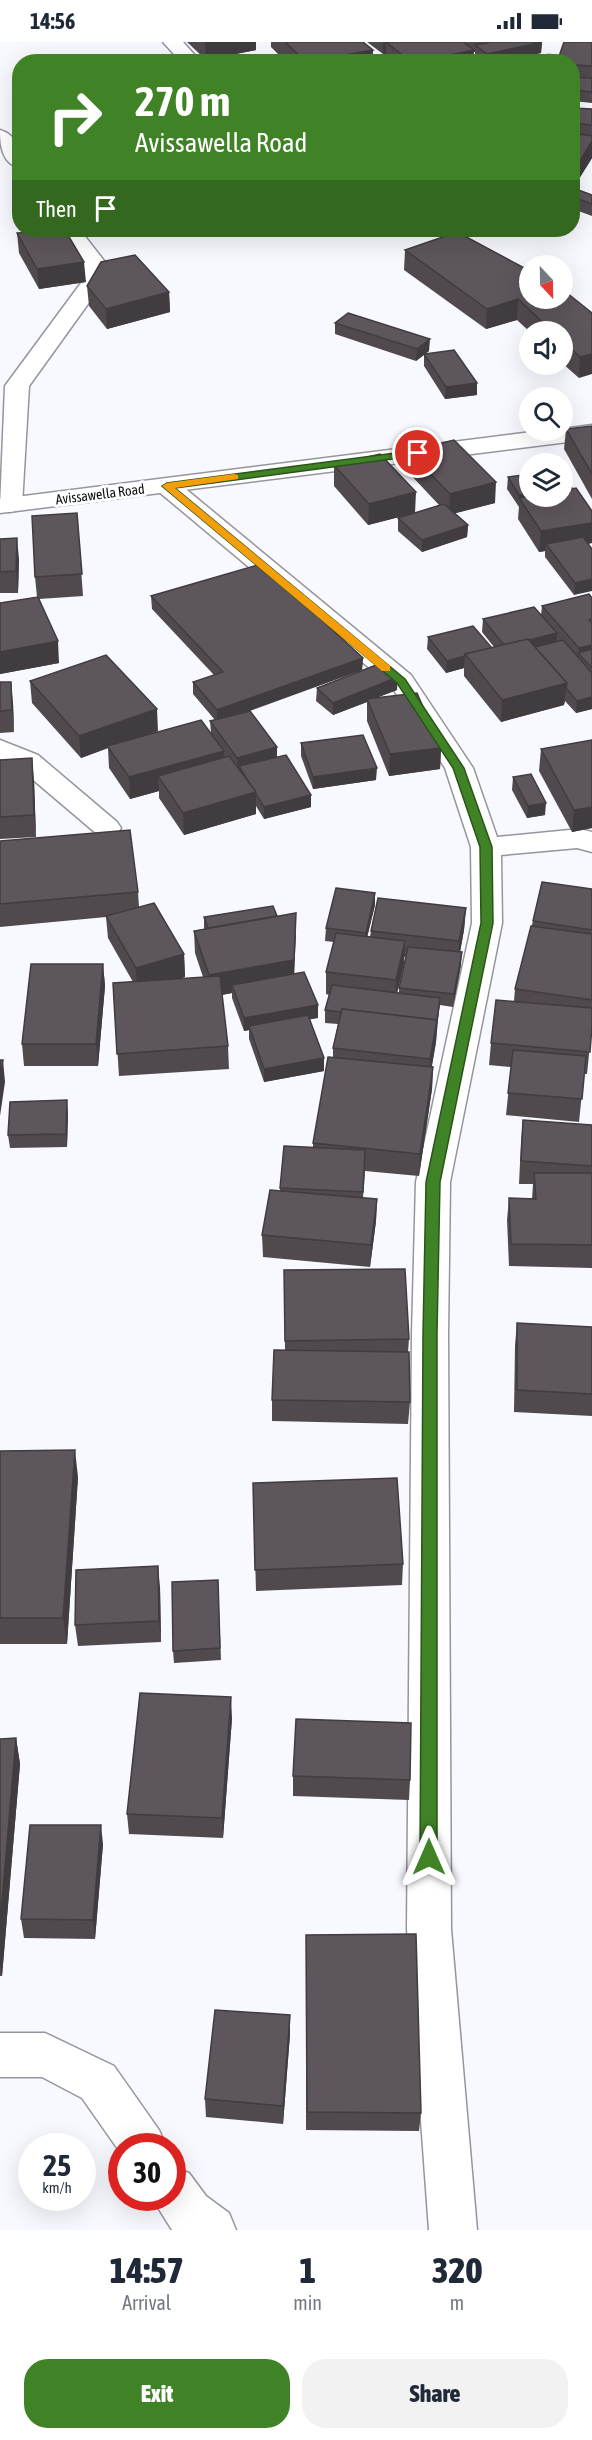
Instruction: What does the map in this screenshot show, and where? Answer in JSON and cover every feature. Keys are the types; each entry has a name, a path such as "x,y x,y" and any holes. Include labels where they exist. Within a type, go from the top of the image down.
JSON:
{"street":[{"path":"172,42 184,54"},
{"path":"0,136 12,152"},
{"path":"5,505 17,386 93,282 94,262 75,237"},
{"name":"Avissawella Road","path":"5,505 592,432"},
{"path":"167,486 401,681 459,768 486,847 487,923 433,1182 430,1334 429,1929 453,2230"},
{"path":"0,748 28,761 106,828"},
{"path":"486,847 580,838 592,843"},
{"path":"0,2055 45,2055 98,2082 134,2133"},
{"path":"186,2209 212,2230"}],"building":[{"path":"285,42 363,42 373,50 351,54 298,54"},
{"path":"386,42 463,42 474,50 455,54 401,54"},
{"path":"491,42 542,42 487,54 475,45"},
{"path":"564,42 592,42 592,66 580,65 580,54 560,54"},
{"path":"580,77 592,78 592,92 580,91"},
{"path":"580,108 592,109 592,125 580,124"},
{"path":"580,134 592,136 592,141 580,161"},
{"path":"580,191 592,195 592,204 580,200"},
{"path":"19,237 69,237 84,262 37,269"},
{"path":"443,237 466,237 519,265 519,300 487,309 405,250"},
{"path":"135,255 169,292 106,309 87,286 101,262"},
{"path":"573,298 592,313 592,354 580,357 573,351 573,321 541,321 529,309 573,309"},
{"path":"348,313 430,339 417,349 335,323"},
{"path":"454,350 477,383 446,387 424,354"},
{"path":"592,426 592,474 573,441 573,428"},
{"path":"454,440 496,482 450,494 408,451"},
{"path":"380,454 416,492 369,504 334,465"},
{"path":"519,476 519,495 508,477"},
{"path":"576,488 592,511 592,523 541,531 525,507 573,507 573,489"},
{"path":"444,504 468,525 422,540 398,518"},
{"path":"77,513 82,574 35,577 32,516"},
{"path":"583,537 592,549 592,579 575,583 546,544"},
{"path":"17,538 16,571 0,572 0,539"},
{"path":"261,564 363,658 217,710 193,682 223,672 151,596"},
{"path":"589,594 592,598 592,619 589,620 592,623 592,645 579,648 542,606"},
{"path":"38,597 58,641 0,652 0,603"},
{"path":"534,607 557,633 504,645 483,619"},
{"path":"473,626 492,648 447,661 428,637"},
{"path":"528,639 567,683 502,700 465,654"},
{"path":"563,640 592,673 592,697 577,701 566,688 567,683 535,647"},
{"path":"592,649 592,668 578,653"},
{"path":"106,655 157,709 79,736 30,681"},
{"path":"381,663 398,677 333,703 317,688"},
{"path":"0,682 11,682 12,710 0,711"},
{"path":"417,693 441,748 390,754 367,699"},
{"path":"250,711 277,747 237,758 210,721"},
{"path":"201,720 224,751 129,777 107,746"},
{"path":"363,735 377,768 313,777 301,743"},
{"path":"592,740 592,807 574,810 541,749"},
{"path":"286,755 311,795 264,807 239,766"},
{"path":"229,756 256,792 183,813 158,776"},
{"path":"32,758 34,815 0,817 0,760"},
{"path":"531,774 546,803 528,806 513,777"},
{"path":"130,830 138,892 0,904 0,841"},
{"path":"542,882 592,889 592,930 533,921"},
{"path":"336,888 375,893 366,933 326,928"},
{"path":"378,898 466,908 459,941 371,931"},
{"path":"154,903 184,954 136,968 106,916"},
{"path":"273,906 277,916 208,928 204,917"},
{"path":"296,913 294,960 209,975 194,931"},
{"path":"531,926 592,934 592,1000 515,989"},
{"path":"336,933 405,941 396,980 326,972"},
{"path":"408,947 462,952 454,994 399,988"},
{"path":"31,964 103,964 96,1044 22,1044"},
{"path":"304,972 318,1005 244,1018 232,985"},
{"path":"220,976 228,1046 117,1054 113,983"},
{"path":"332,985 440,998 437,1020 342,1009 341,1012 325,1010"},
{"path":"496,1000 592,1008 590,1052 491,1043"},
{"path":"342,1009 437,1020 430,1059 333,1048"},
{"path":"308,1015 324,1058 264,1069 249,1026"},
{"path":"513,1050 586,1056 582,1099 508,1093"},
{"path":"328,1057 433,1067 420,1154 313,1143"},
{"path":"0,1060 3,1060 0,1076"},
{"path":"67,1100 66,1134 8,1135 10,1102"},
{"path":"523,1120 592,1125 592,1166 521,1161"},
{"path":"284,1146 365,1150 363,1192 280,1188"},
{"path":"534,1173 592,1173 592,1245 511,1244 509,1198 536,1199"},
{"path":"270,1190 377,1199 371,1245 262,1235"},
{"path":"405,1269 409,1339 285,1341 284,1270"},
{"path":"517,1323 592,1327 592,1394 517,1390"},
{"path":"274,1350 409,1352 410,1402 272,1400"},
{"path":"75,1450 63,1618 0,1618 0,1451"},
{"path":"397,1478 403,1564 255,1570 253,1483"},
{"path":"158,1566 159,1621 75,1625 76,1570"},
{"path":"218,1580 220,1648 173,1651 172,1582"},
{"path":"140,1693 231,1697 222,1818 127,1814"},
{"path":"296,1719 411,1723 410,1780 293,1776"},
{"path":"16,1738 0,1926 0,1739"},
{"path":"30,1825 101,1825 93,1920 21,1919"},
{"path":"416,1934 421,2113 307,2112 306,1935"},
{"path":"215,2010 290,2015 283,2106 205,2099"}],"slow traffic":[{"path":"234,477 167,486 386,668"}],"route":[{"path":"418,453 167,486 401,681 459,768 486,847 487,923 433,1182 430,1334 429,1857"}]}
